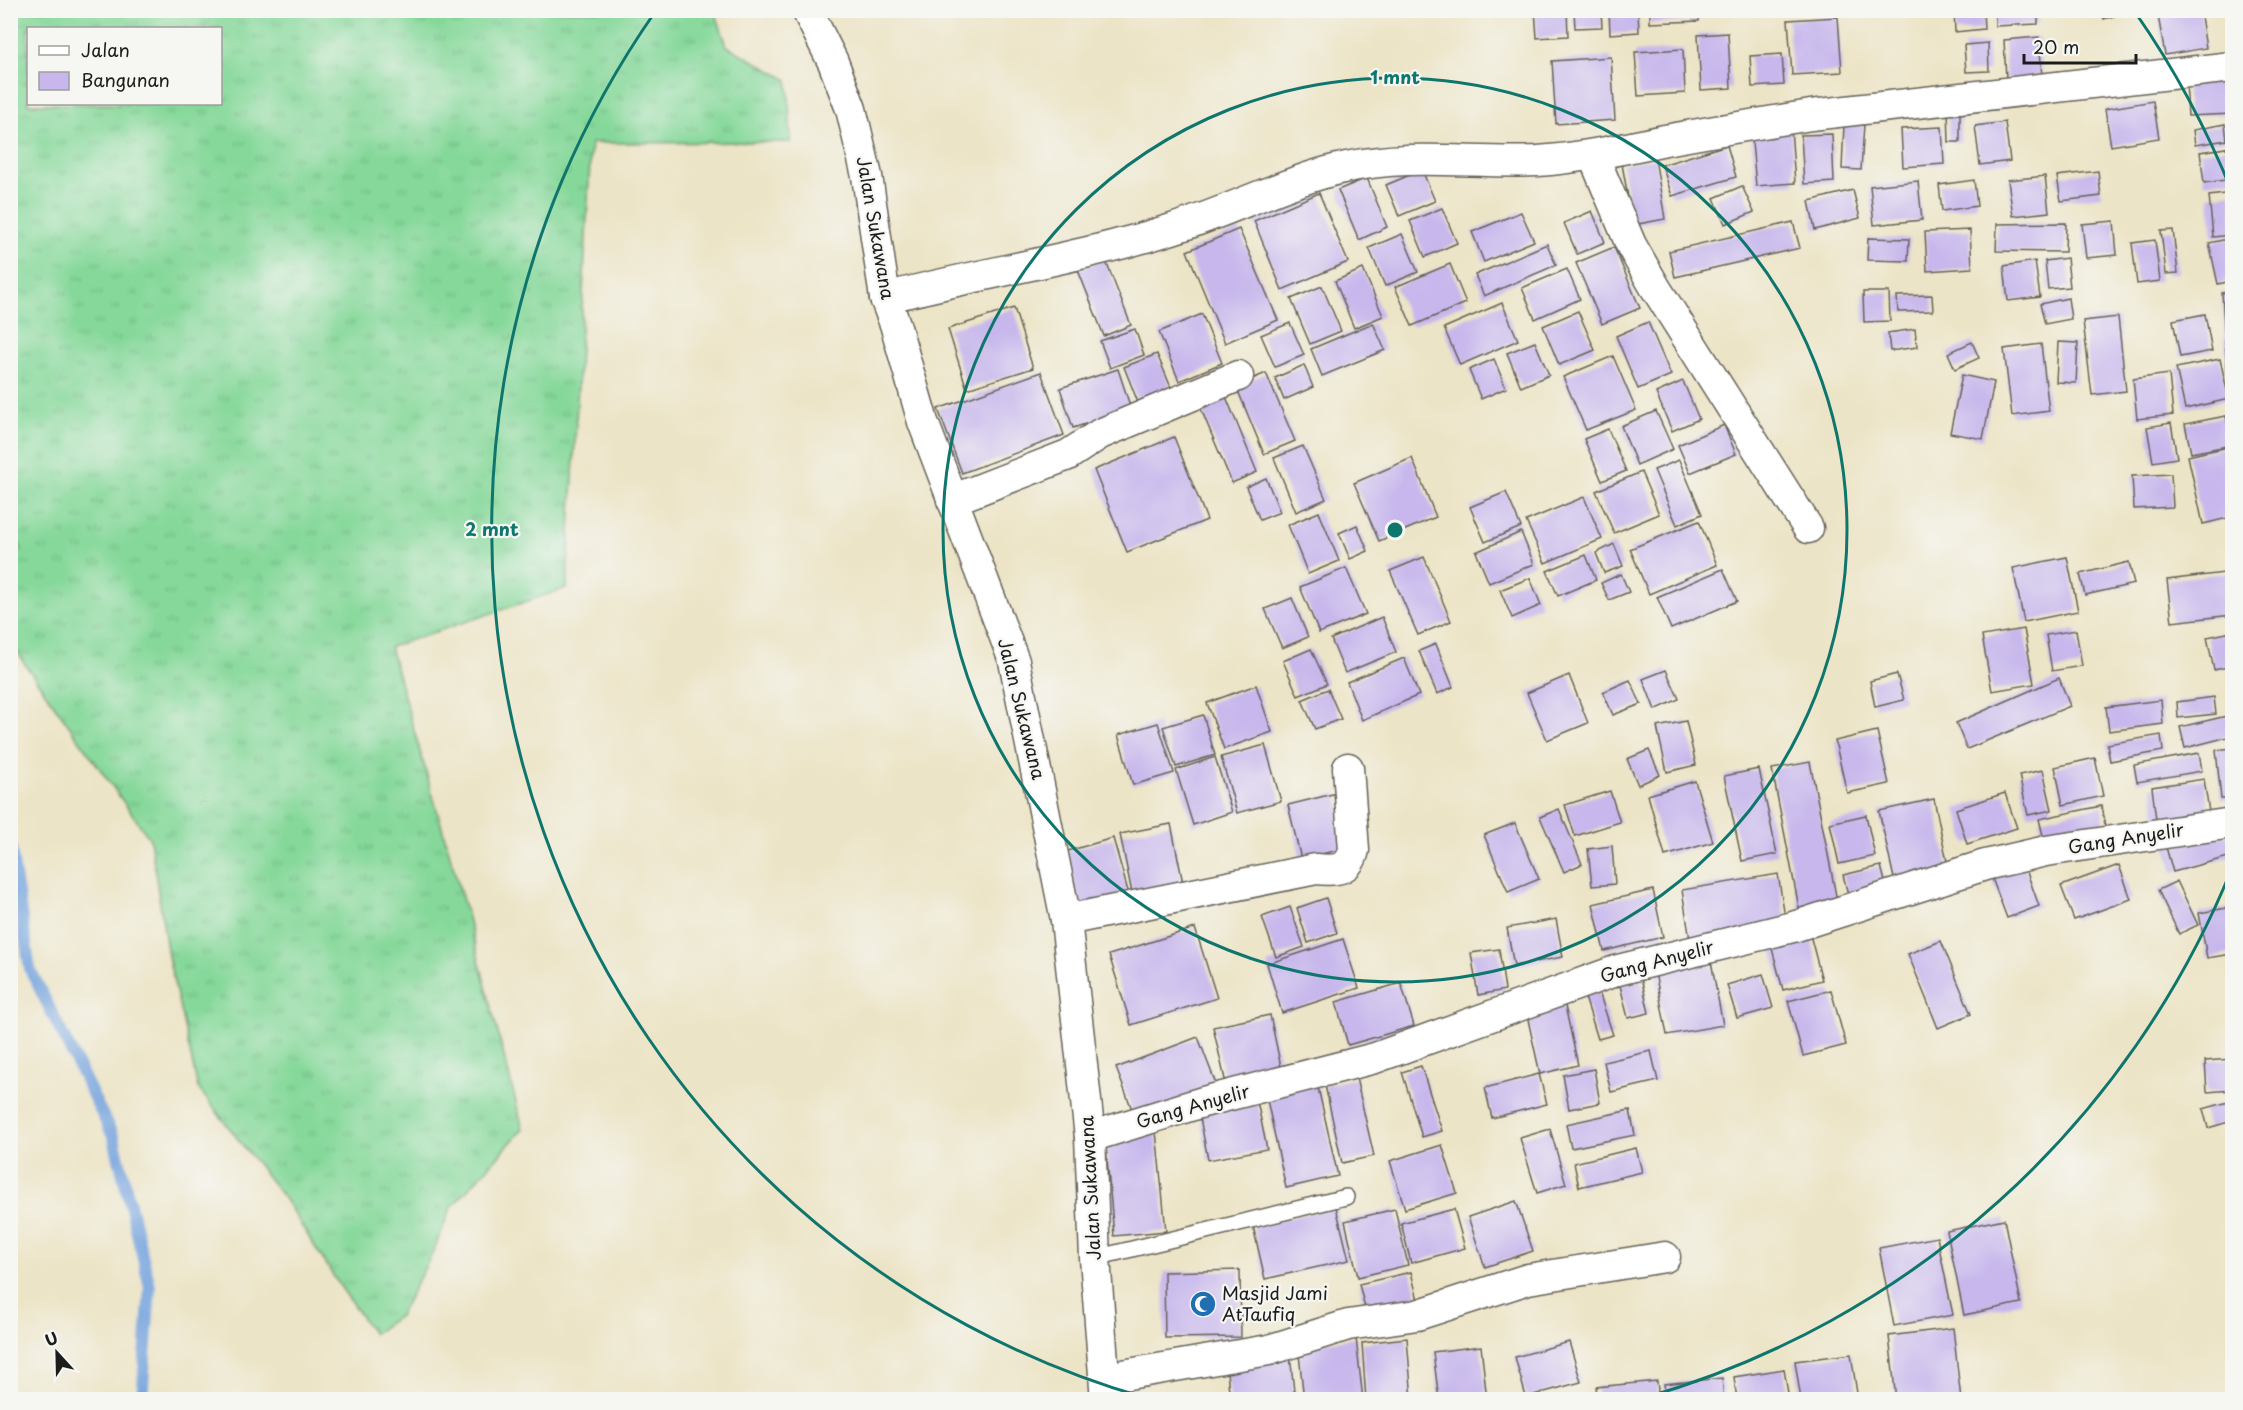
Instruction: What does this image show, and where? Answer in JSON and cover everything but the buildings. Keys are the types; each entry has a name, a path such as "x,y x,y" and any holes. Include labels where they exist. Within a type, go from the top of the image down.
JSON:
{"street":[{"name":"Jalan Sukawana","path":"810,13 833,62 851,109 867,176 885,298 895,324 923,422 1014,661 1066,920 1090,1137 1095,1258 1106,1389"},
{"path":"885,298 958,279 1092,252 1172,229 1298,181 1348,166 1412,160 1538,160 1593,155 1743,125 2232,67"},
{"path":"1593,155 1631,244 1808,528"},
{"path":"952,500 1068,455 1100,434 1238,376"},
{"path":"1066,920 1316,869 1344,868 1351,862 1354,850 1348,768"},
{"name":"Gang Anyelir","path":"1090,1137 1203,1102 1375,1058 1618,970 1793,927 1985,865 2046,851 2232,823"},
{"path":"1106,1389 1269,1350 1348,1324 1417,1315 1528,1279 1665,1257"}],"lane":[{"path":"1095,1258 1346,1197"}],"green space":[{"path":"11,10 715,11 727,46 788,80 791,142 591,143 567,588 390,647 468,918 523,1129 451,1208 433,1252 399,1316 373,1334 284,1198 198,1088 168,956 150,839 22,660 11,638 11,555 22,549 10,530"}],"waterway":[{"path":"10,844 30,969 114,1138 150,1287 142,1400"}],"place":[{"name":"Masjid Jami AtTaufiq","path":"1203,1304"}]}
